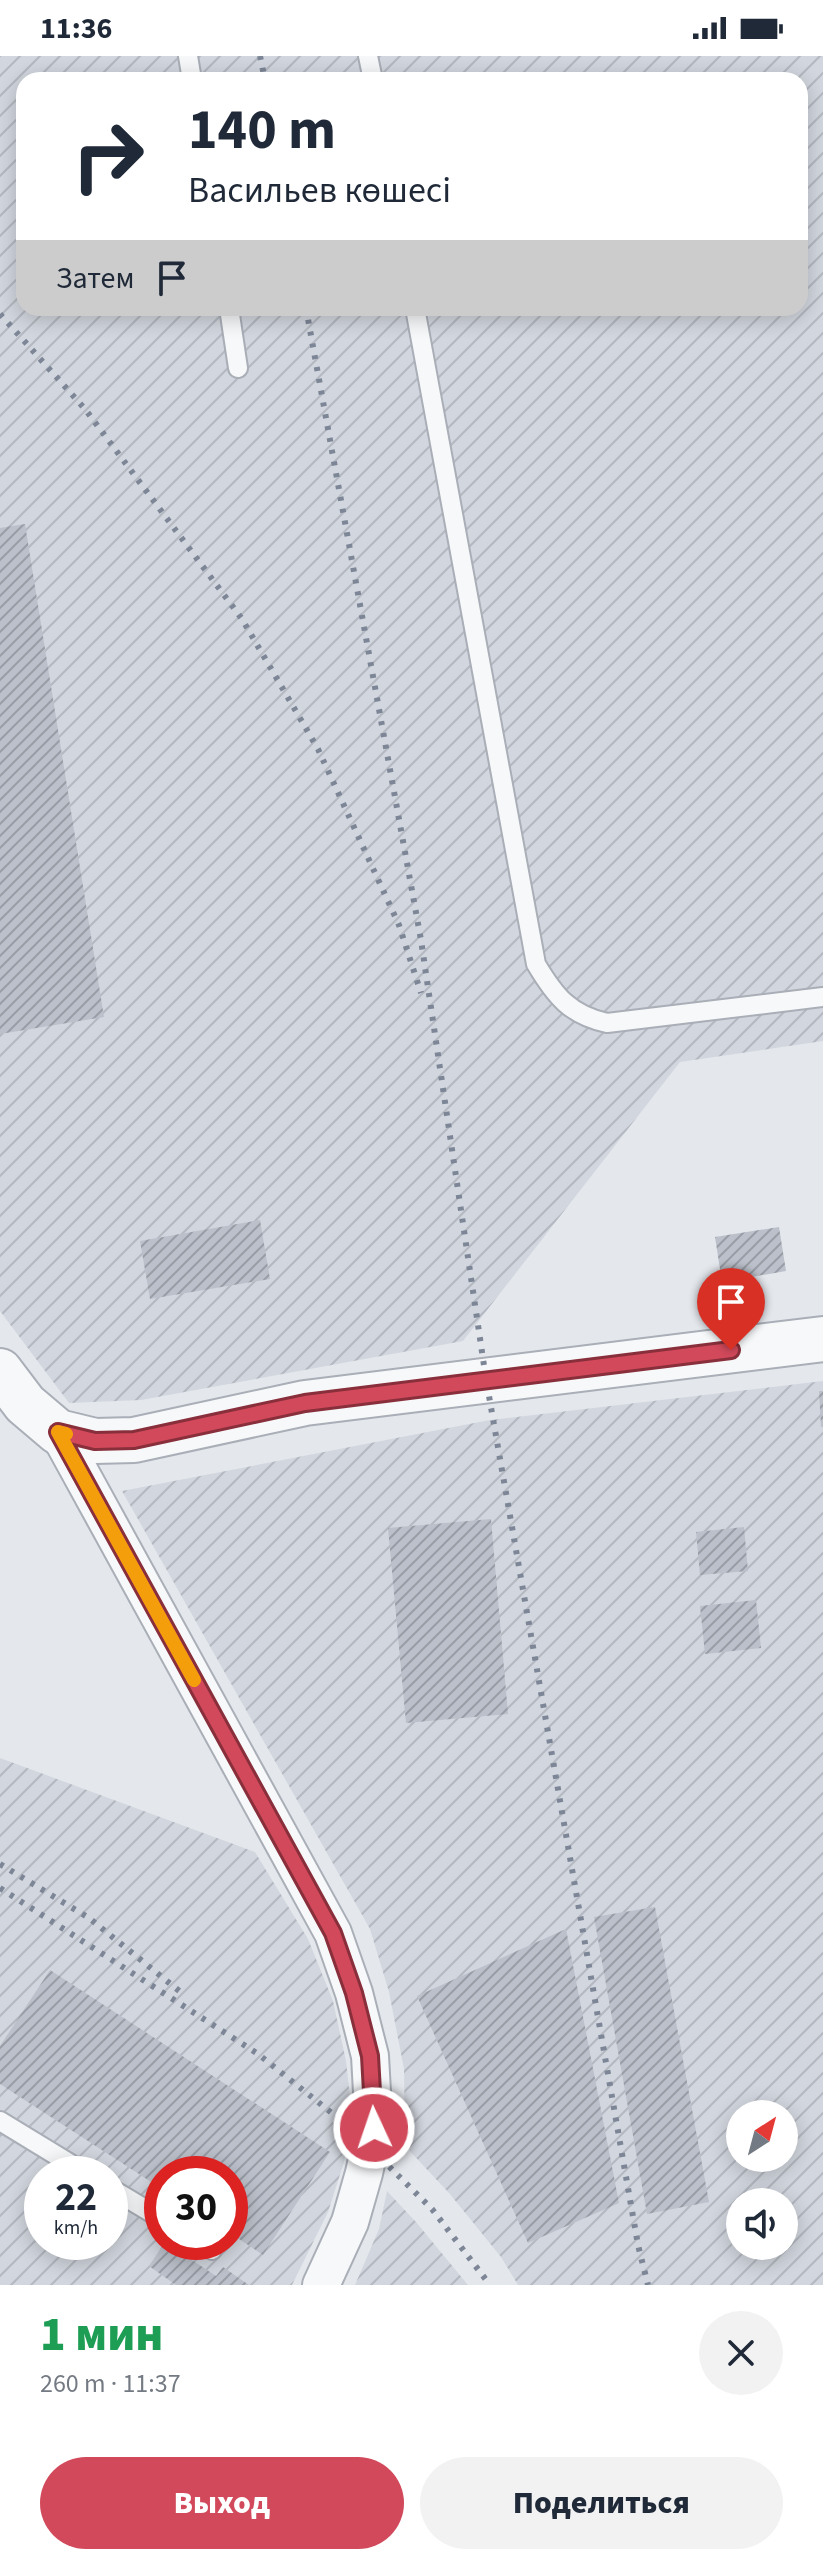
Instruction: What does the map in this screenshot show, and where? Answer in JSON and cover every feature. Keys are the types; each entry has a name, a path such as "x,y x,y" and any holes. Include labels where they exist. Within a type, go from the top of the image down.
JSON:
{"street":[{"path":"58,1432 95,1441 134,1440 305,1403 823,1339"},
{"path":"0,1371 25,1404 58,1432 333,1933 354,1993 370,2056 374,2128 350,2222 321,2285"}],"lane":[{"path":"230,316 238,368"},
{"path":"416,316 536,964 550,987 567,1005 586,1018 607,1023 823,997"},
{"path":"0,2121 57,2156"}],"shaded area":[{"path":"0,56 823,56 823,1041 680,1062 463,1341 141,1400 69,1403 0,1311"},
{"path":"823,1381 823,2285 518,2285 501,2257 449,2193 405,2146 404,2069 389,1992 370,1929 122,1491 490,1420"},
{"path":"0,1758 255,1852 308,1939 333,2001 346,2061 352,2115 344,2162 328,2212 292,2285 0,2285"},
{"path":"387,2191 468,2285 355,2285 379,2229"}],"building":[{"path":"25,524 104,1017 0,1034 0,528"},
{"path":"260,1220 270,1279 150,1299 140,1241"},
{"path":"779,1227 786,1271 722,1282 715,1237"},
{"path":"819,1391 823,1391 823,1427 821,1427"},
{"path":"491,1519 508,1714 406,1723 388,1528"},
{"path":"744,1527 748,1571 700,1575 696,1532"},
{"path":"756,1600 761,1648 705,1654 700,1606"},
{"path":"655,1907 709,2202 647,2214 594,1917"},
{"path":"566,1929 619,2203 528,2243 417,1996"},
{"path":"50,1970 330,2152 263,2255 248,2245 248,2156 144,2156 144,2177 128,2167 128,2156 111,2156 0,2084 0,2046"},
{"path":"153,2260 192,2260 216,2276 223,2267 249,2285 176,2285 149,2266"}],"railway":[{"path":"260,56 263,72"},
{"path":"0,314 85,409 242,619 318,749 399,925 421,993"},
{"path":"307,316 421,940 486,1379 638,2245 648,2285"},
{"path":"0,1864 89,1918 183,1994"},
{"path":"0,1888 258,2054 348,2126 432,2209 490,2285"}],"slow traffic":[{"path":"66,1434 58,1432 194,1680"}],"route":[{"path":"374,2128 370,2056 354,1993 333,1933 58,1432 95,1441 134,1440 305,1403 731,1350"}]}
